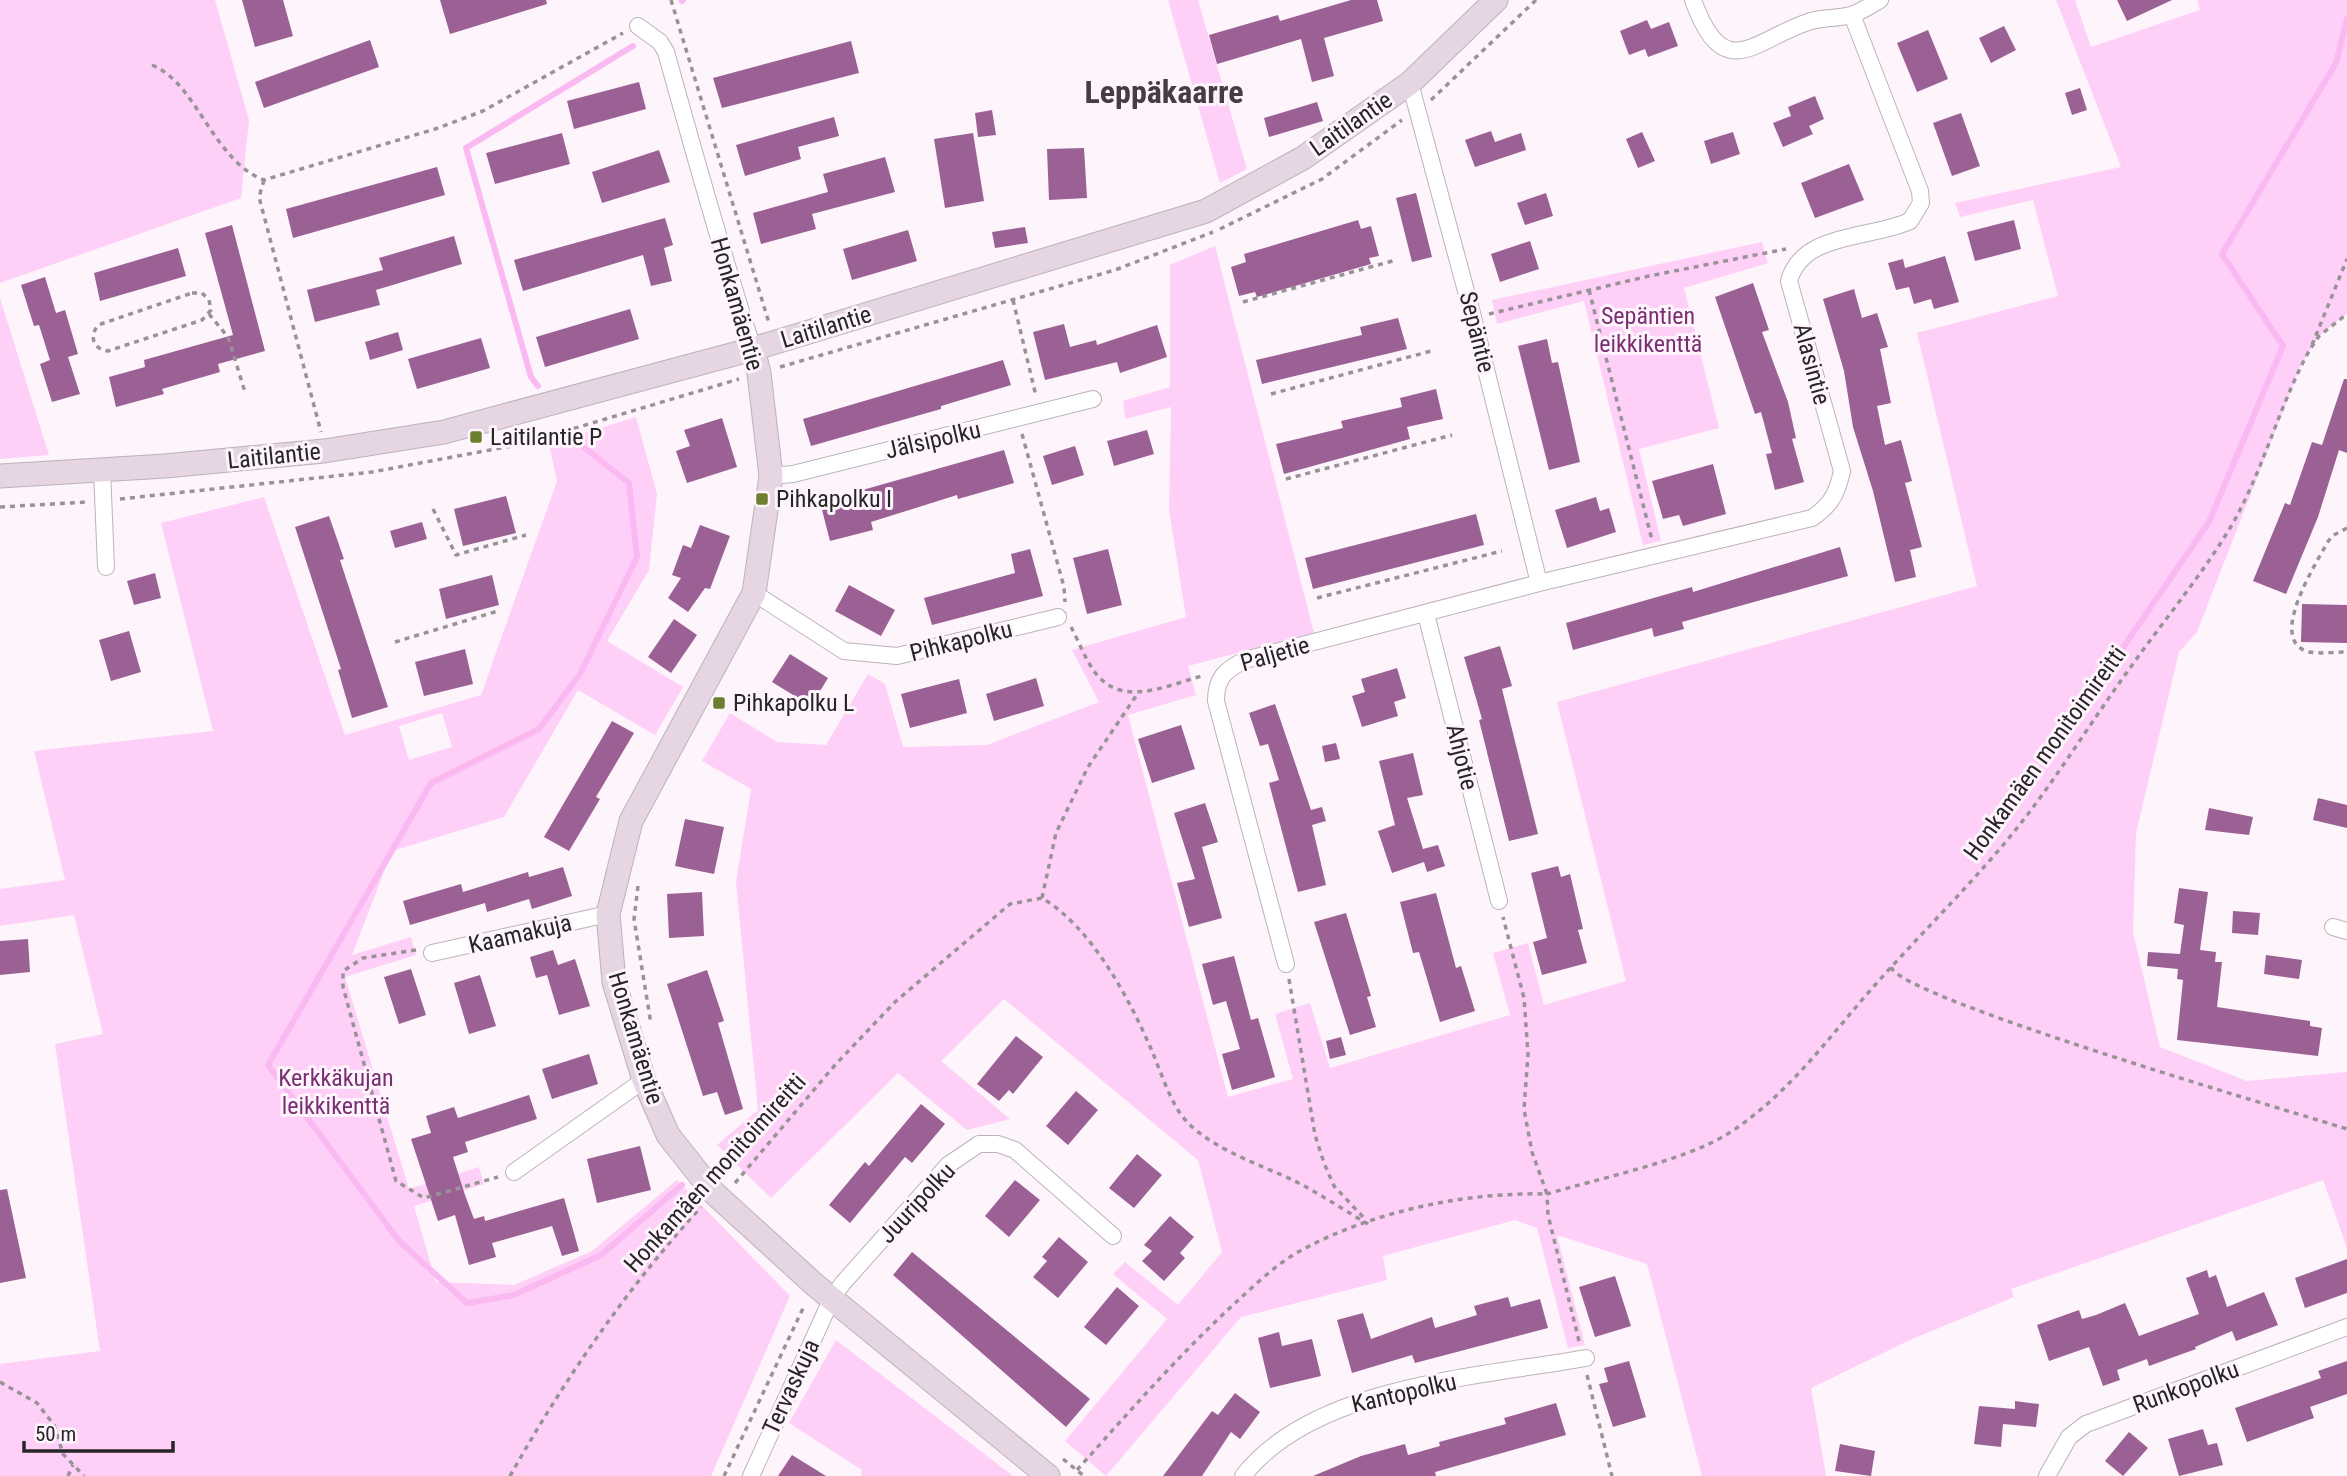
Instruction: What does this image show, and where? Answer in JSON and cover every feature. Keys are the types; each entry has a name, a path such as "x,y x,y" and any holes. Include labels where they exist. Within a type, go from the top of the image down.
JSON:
{"street":[{"name":"Laitilantie","path":"0,477 324,451 444,432 764,346 1206,211 1303,158 1410,83 1496,0"},
{"path":"1693,0 1710,34 1728,49 1746,51 1808,22 1852,15 1880,0"},
{"path":"1803,254 1902,225 1910,221 1921,203 1920,191 1852,15"},
{"name":"Honkamäentie","path":"638,26 660,42 666,52 707,189 719,243 764,346 759,373 771,476 754,593 631,821 608,914 614,982 644,1080 668,1135 720,1184 823,1291 1048,1476"},
{"name":"Sepäntie","path":"1410,83 1473,317 1539,583"},
{"name":"Alasintie","path":"1539,583 1812,518 1828,507 1837,493 1842,471 1789,281 1793,267 1803,254"},
{"name":"Jälsipolku","path":"771,476 793,474 1041,415 1093,399"},
{"path":"102,470 106,567"},
{"name":"Paljetie","path":"1286,964 1216,701 1216,686 1225,670 1245,660 1539,583"},
{"name":"Pihkapolku","path":"754,593 844,651 897,656 1059,617"},
{"name":"Ahjotie","path":"1426,614 1499,901"},
{"name":"Kaamakuja","path":"432,953 608,914"},
{"path":"514,1172 644,1080"},
{"name":"Juuripolku","path":"823,1291 948,1165 979,1144 998,1144 1015,1150 1113,1236"},
{"name":"Tervaskuja","path":"751,1476 823,1291"},
{"name":"Runkopolku","path":"2048,1476 2069,1437 2086,1424 2347,1327"},
{"name":"Kantopolku","path":"1243,1476 1288,1437 1328,1412 1388,1393 1586,1358"}],"path":[{"path":"671,0 764,346 782,367"},
{"path":"152,65 179,86 228,152 251,176 264,180 435,129 482,111 599,44 638,26"},
{"path":"264,180 258,197 324,451 325,477"},
{"path":"1473,317 1787,249 1803,254"},
{"path":"2309,351 2347,259"},
{"path":"1242,302 1396,260"},
{"path":"1589,290 1656,555"},
{"path":"209,314 202,320 108,351 96,346 92,338 98,326 192,293 202,293 209,300 209,314 228,337 244,392"},
{"path":"1013,300 1041,415"},
{"path":"2309,351 2319,337 2347,314"},
{"path":"1271,394 1435,350"},
{"name":"Honkamäen monitoimireitti","path":"1077,1470 1201,1335 1257,1283 1299,1252 1406,1211 1502,1193 1547,1194 1692,1150 1722,1138 1760,1113 1790,1085 1889,969 1977,876 2021,823 2095,721 2124,675 2216,548 2252,490 2309,351"},
{"path":"1018,420 1064,587 1065,605 1059,617 1071,628 1101,680 1122,692 1138,693 1225,670"},
{"path":"1286,479 1452,435"},
{"path":"433,509 456,555 526,535"},
{"path":"2347,527 2326,542 2300,594 2291,629 2295,641 2310,652 2347,652"},
{"path":"1317,598 1502,551"},
{"path":"395,642 498,611"},
{"path":"1138,693 1088,767 1056,833 1042,898 1055,905 1095,950 1124,990 1178,1111 1199,1131 1224,1147 1296,1182 1368,1224"},
{"path":"639,880 634,919 651,1026"},
{"name":"Honkamäen monitoimireitti","path":"510,1476 559,1391 668,1244 720,1184 735,1184 835,1065 895,1002 1010,904 1042,898"},
{"path":"1499,901 1524,998 1528,1054 1524,1110 1532,1152 1547,1194 1548,1215 1586,1358 1587,1382 1612,1476"},
{"path":"432,953 414,949 363,958 343,971 343,987 396,1181 424,1198 514,1172"},
{"path":"1286,964 1315,1135 1334,1186 1368,1224"},
{"path":"1889,969 1948,998 2061,1041 2347,1129"},
{"path":"720,1184 735,1184"},
{"path":"724,1476 823,1291"},
{"path":"0,1382 37,1403 54,1425 63,1454 83,1476"},
{"path":"1056,1453 1084,1476"},
{"path":"68,1476 73,1465"}],"green space":[{"path":"0,0 215,0 249,120 241,198 0,283"},
{"path":"1168,0 1198,0 1247,169 1220,183"},
{"path":"2056,0 2075,0 2091,47 2200,10 2197,0 2347,0 2347,314 2319,336 2301,365 2197,632 2179,652 2136,833 2133,932 2160,1047 2247,1081 2347,1072 2347,1248 2323,1180 2011,1289 2014,1297 1910,1340 1811,1388 1826,1476 1702,1476 1647,1264 1557,1235 1585,1345 1568,1348 1537,1228 1515,1220 1383,1256 1387,1280 1241,1317 1106,1476 1065,1441 1167,1319 1113,1274 1125,1262 1178,1305 1222,1252 1198,1160 1004,999 941,1061 1010,1119 967,1130 898,1073 771,1198 717,1145 758,1110 736,882 751,789 702,761 730,713 777,742 826,745 868,674 885,684 903,747 987,745 1099,702 1072,650 1186,617 1169,510 1171,407 1125,419 1123,401 1170,387 1170,265 1215,246 1314,633 1188,666 1196,695 1128,715 1228,1097 1293,1079 1275,1014 1310,1003 1330,1068 1510,1015 1493,953 1528,943 1544,1005 1626,981 1557,702 1977,586 1917,333 2058,296 2033,200 1960,217 1955,203 2121,167"},
{"name":"Sepäntien leikkikenttä","path":"1762,242 1768,263 1684,288 1719,428 1639,449 1661,541 1643,545 1584,301 1497,324 1492,300"},
{"path":"0,298 49,455 0,459"},
{"name":"Kerkkäkujan leikkikenttä","path":"636,417 657,494 649,570 607,641 683,687 655,735 578,690 504,817 392,851 352,955 411,937 416,955 345,977 409,1189 479,1167 484,1184 414,1206 436,1282 514,1285 592,1251 677,1180 790,1296 711,1476 0,1476 0,1364 100,1351 55,1044 103,1034 74,915 0,926 0,889 65,880 34,751 213,731 161,523 264,497 345,735 481,695 557,481 549,444","holes":["442,713 452,747 409,760 399,726"]},
{"path":"836,1340 1013,1476 861,1476 862,1470 789,1423"}],"building":[{"path":"242,0 283,0 293,36 255,47"},
{"path":"440,0 546,0 547,4 450,34"},
{"path":"1351,0 1377,0 1383,21 1324,38 1334,76 1312,82 1301,39 1217,64 1209,35 1278,15 1280,21"},
{"path":"2117,0 2172,0 2127,21"},
{"path":"1647,20 1651,29 1669,22 1678,46 1648,57 1645,49 1629,55 1620,31"},
{"path":"2004,26 2016,50 1991,63 1979,38"},
{"path":"1928,30 1948,79 1917,92 1897,43"},
{"path":"370,40 379,67 264,108 255,82"},
{"path":"851,41 859,73 722,108 713,78"},
{"path":"639,82 646,109 574,129 567,101"},
{"path":"2080,88 2087,110 2072,115 2065,93"},
{"path":"1815,96 1824,119 1809,126 1813,134 1783,147 1773,123 1791,116 1788,107"},
{"path":"1317,102 1323,121 1269,137 1264,118"},
{"path":"992,110 996,135 978,137 975,113"},
{"path":"1961,113 1980,166 1952,176 1933,123"},
{"path":"834,117 839,136 798,147 801,159 745,176 736,145"},
{"path":"1491,131 1495,142 1521,133 1526,150 1475,167 1465,140"},
{"path":"1642,132 1655,161 1638,168 1626,139"},
{"path":"1733,132 1740,154 1711,164 1704,141"},
{"path":"562,133 570,164 495,184 486,153"},
{"path":"973,133 984,201 945,208 934,139"},
{"path":"1084,148 1087,198 1049,200 1047,149"},
{"path":"659,150 670,182 602,203 592,172"},
{"path":"885,157 895,192 812,214 816,229 761,244 753,213 828,192 823,174"},
{"path":"1849,164 1864,200 1815,218 1801,183"},
{"path":"437,167 445,195 293,238 286,209"},
{"path":"1416,193 1432,257 1412,262 1396,198"},
{"path":"1546,193 1553,216 1525,225 1517,203"},
{"path":"665,218 673,245 664,248 672,281 651,286 643,255 523,291 514,260"},
{"path":"1358,220 1361,229 1371,226 1379,256 1369,258 1371,264 1257,297 1255,292 1239,296 1231,267 1246,262 1244,254"},
{"path":"2014,220 2021,249 1975,261 1967,232"},
{"path":"232,225 265,351 218,364 220,372 162,389 164,394 116,407 109,377 145,367 144,360 233,335 205,233"},
{"path":"1025,227 1028,243 995,248 992,232"},
{"path":"908,230 917,261 852,280 843,249"},
{"path":"454,236 462,264 376,290 380,305 315,322 307,290 383,270 379,258"},
{"path":"1530,241 1539,269 1500,282 1491,254"},
{"path":"178,248 186,276 100,301 94,273"},
{"path":"1945,256 1959,302 1934,309 1931,299 1914,304 1909,287 1896,290 1888,263 1903,259 1905,268"},
{"path":"45,277 56,313 65,310 78,354 68,357 80,394 52,402 40,364 50,360 39,325 34,326 21,285"},
{"path":"1753,283 1769,330 1762,332 1788,402 1796,438 1792,439 1804,482 1775,490 1766,454 1772,453 1761,412 1755,414 1715,297"},
{"path":"1854,289 1862,318 1877,313 1888,347 1880,349 1891,403 1877,406 1885,445 1901,440 1912,481 1905,483 1922,547 1910,550 1916,577 1895,582 1873,491 1853,427 1844,371 1823,299"},
{"path":"630,309 639,339 545,367 536,337"},
{"path":"1398,318 1407,349 1262,384 1256,360 1362,335 1360,327"},
{"path":"1064,324 1070,347 1096,340 1097,345 1157,325 1167,357 1120,373 1117,362 1045,380 1033,332"},
{"path":"398,332 403,350 370,360 365,342"},
{"path":"481,338 490,368 417,389 408,359"},
{"path":"1547,339 1552,363 1558,362 1580,462 1549,470 1518,346"},
{"path":"1003,360 1011,385 941,406 941,409 811,446 803,419"},
{"path":"2344,379 2347,379 2347,453 2339,450 2318,517 2286,594 2253,581 2285,503 2290,505 2312,442 2322,445"},
{"path":"1436,389 1443,419 1407,427 1410,439 1284,474 1276,444 1343,428 1341,421 1402,407 1400,398"},
{"path":"722,418 737,467 687,483 676,451 690,446 684,430"},
{"path":"1147,430 1154,454 1114,466 1107,441"},
{"path":"1075,446 1084,475 1052,485 1043,456"},
{"path":"1004,450 1014,483 958,499 957,495 871,522 873,530 830,541 820,502"},
{"path":"1713,464 1726,514 1683,526 1679,515 1663,519 1652,481"},
{"path":"506,496 516,533 463,546 454,509"},
{"path":"1596,497 1600,511 1609,508 1616,532 1567,548 1555,510"},
{"path":"1476,514 1484,545 1313,589 1305,558"},
{"path":"329,516 344,559 340,560 388,707 352,718 338,670 341,669 295,527"},
{"path":"422,522 427,539 395,548 390,531"},
{"path":"700,525 730,536 710,589 705,588 688,612 668,598 681,578 672,575 683,545 691,548"},
{"path":"1840,547 1848,576 1682,622 1684,629 1654,637 1652,628 1573,650 1566,623 1692,587 1693,592"},
{"path":"1030,549 1043,596 932,625 924,598 1015,573 1011,554"},
{"path":"1108,549 1122,605 1087,614 1073,558"},
{"path":"155,573 161,598 134,605 127,581"},
{"path":"492,575 499,605 446,619 439,589"},
{"path":"849,585 895,610 881,636 835,611"},
{"path":"2302,604 2347,605 2347,643 2301,642"},
{"path":"674,619 697,635 671,673 648,657"},
{"path":"129,631 141,672 111,681 99,640"},
{"path":"1500,646 1512,686 1502,689 1538,834 1509,841 1479,720 1482,719 1464,657"},
{"path":"465,649 473,684 424,696 415,662"},
{"path":"790,654 828,678 811,706 772,682"},
{"path":"1397,668 1406,698 1394,702 1398,716 1362,727 1352,696 1365,692 1361,679"},
{"path":"1036,678 1044,706 994,721 986,694"},
{"path":"959,679 967,713 910,728 901,694"},
{"path":"1275,704 1311,810 1322,807 1326,821 1312,825 1326,885 1298,892 1269,783 1279,780 1268,744 1260,746 1249,713"},
{"path":"612,721 634,733 596,797 600,799 569,851 544,837"},
{"path":"1181,725 1195,769 1152,783 1138,739"},
{"path":"1336,743 1340,759 1325,762 1322,746"},
{"path":"1413,753 1423,795 1407,798 1423,849 1438,845 1445,866 1427,872 1424,862 1392,873 1378,831 1395,825 1379,761"},
{"path":"2318,798 2347,805 2347,828 2313,820"},
{"path":"1205,803 1218,842 1202,847 1222,918 1189,927 1177,883 1195,879 1174,813"},
{"path":"2209,808 2253,817 2249,835 2205,830"},
{"path":"685,819 724,827 714,874 675,866"},
{"path":"1558,866 1561,877 1570,874 1583,929 1578,930 1587,963 1542,975 1533,942 1547,938 1531,873"},
{"path":"563,867 572,896 532,909 529,899 487,912 485,903 410,925 403,901 461,884 463,892 528,872 529,877"},
{"path":"2179,888 2208,892 2200,950 2216,952 2215,962 2222,962 2217,1007 2310,1021 2310,1026 2322,1028 2318,1056 2177,1040 2183,980 2177,979 2178,969 2147,966 2148,952 2180,954 2184,925 2174,923"},
{"path":"702,892 704,936 669,938 667,894"},
{"path":"1436,893 1456,968 1461,966 1475,1011 1440,1022 1419,952 1413,953 1400,902"},
{"path":"2233,911 2260,913 2258,935 2232,933"},
{"path":"1346,913 1371,996 1367,997 1376,1027 1350,1035 1314,922"},
{"path":"28,939 30,972 0,975 0,941"},
{"path":"553,950 558,965 575,959 590,1006 559,1015 547,975 536,978 530,957"},
{"path":"2266,955 2302,960 2299,979 2264,974"},
{"path":"1234,956 1251,1020 1258,1018 1275,1077 1232,1090 1222,1054 1240,1049 1226,1001 1213,1005 1202,964"},
{"path":"411,969 426,1015 399,1024 384,977"},
{"path":"707,970 724,1021 718,1023 743,1109 725,1115 717,1092 703,1096 667,984"},
{"path":"480,975 496,1026 469,1034 454,983"},
{"path":"1016,1036 1043,1057 1013,1094 1009,1090 999,1101 977,1084"},
{"path":"1341,1037 1346,1055 1330,1059 1326,1041"},
{"path":"589,1054 598,1084 552,1099 542,1069"},
{"path":"1076,1091 1098,1110 1068,1145 1046,1126"},
{"path":"529,1095 537,1119 465,1142 468,1152 453,1157 465,1195 474,1219 484,1216 485,1221 564,1198 579,1251 562,1256 552,1226 492,1243 496,1257 469,1265 455,1215 438,1221 411,1139 431,1133 426,1116 454,1107 458,1118"},
{"path":"921,1104 945,1124 912,1163 905,1157 850,1223 829,1205 865,1162 869,1166"},
{"path":"640,1146 651,1190 597,1203 587,1159"},
{"path":"1137,1154 1162,1175 1134,1208 1109,1188"},
{"path":"1015,1180 1040,1200 1009,1237 985,1216"},
{"path":"7,1189 26,1278 0,1283 0,1190"},
{"path":"1170,1216 1194,1237 1180,1253 1185,1258 1164,1281 1142,1261 1152,1251 1144,1245"},
{"path":"1059,1237 1088,1262 1058,1298 1033,1277 1047,1261 1042,1257"},
{"path":"912,1252 1090,1399 1066,1427 893,1275"},
{"path":"2347,1259 2347,1293 2305,1308 2295,1278"},
{"path":"2207,1270 2209,1278 2216,1275 2227,1307 2264,1292 2278,1325 2236,1341 2232,1331 2195,1347 2196,1349 2149,1366 2147,1359 2117,1370 2120,1380 2103,1386 2089,1347 2049,1361 2037,1325 2079,1310 2082,1319 2125,1303 2139,1336 2199,1314 2186,1278"},
{"path":"1615,1276 1631,1326 1595,1337 1579,1287"},
{"path":"1117,1287 1139,1306 1106,1345 1084,1327"},
{"path":"1508,1297 1511,1307 1540,1299 1548,1328 1415,1363 1412,1355 1352,1373 1337,1320 1363,1313 1371,1339 1432,1317 1435,1328 1477,1315 1474,1306"},
{"path":"1279,1332 1282,1346 1312,1339 1321,1376 1270,1388 1258,1338"},
{"path":"1629,1361 1646,1417 1613,1427 1599,1384 1608,1382 1604,1368"},
{"path":"2347,1361 2347,1394 2310,1407 2314,1418 2247,1442 2235,1408 2321,1378 2318,1371"},
{"path":"1235,1393 1260,1412 1240,1439 1231,1432 1202,1476 1163,1476 1212,1411 1218,1415"},
{"path":"2015,1401 2039,1404 2036,1427 2003,1424 2001,1447 1974,1444 1979,1406 2015,1409"},
{"path":"1556,1403 1566,1435 1435,1472 1436,1476 1313,1476 1361,1456 1405,1444 1408,1455 1440,1446 1439,1442 1506,1424 1504,1418"},
{"path":"2203,1429 2208,1445 2217,1443 2223,1465 2179,1476 2168,1439"},
{"path":"2129,1432 2148,1448 2123,1476 2105,1461"},
{"path":"1840,1444 1875,1451 1871,1476 1835,1471"},
{"path":"792,1455 826,1476 778,1476"}],"waterway":[{"path":"2050,754 2209,522 2283,346 2222,254 2336,63 2347,19"},
{"path":"538,386 531,377 466,148 633,46"},
{"path":"576,441 629,483 637,557 580,674 539,729 431,783 268,1065 399,1241 467,1303 514,1295 601,1255 682,1185"}],"place":[{"name":"Laitilantie P","path":"476,437"},
{"name":"Pihkapolku I","path":"762,499"},
{"name":"Pihkapolku L","path":"719,703"}],"district":[{"name":"Leppäkaarre","path":"1164,92"}]}
